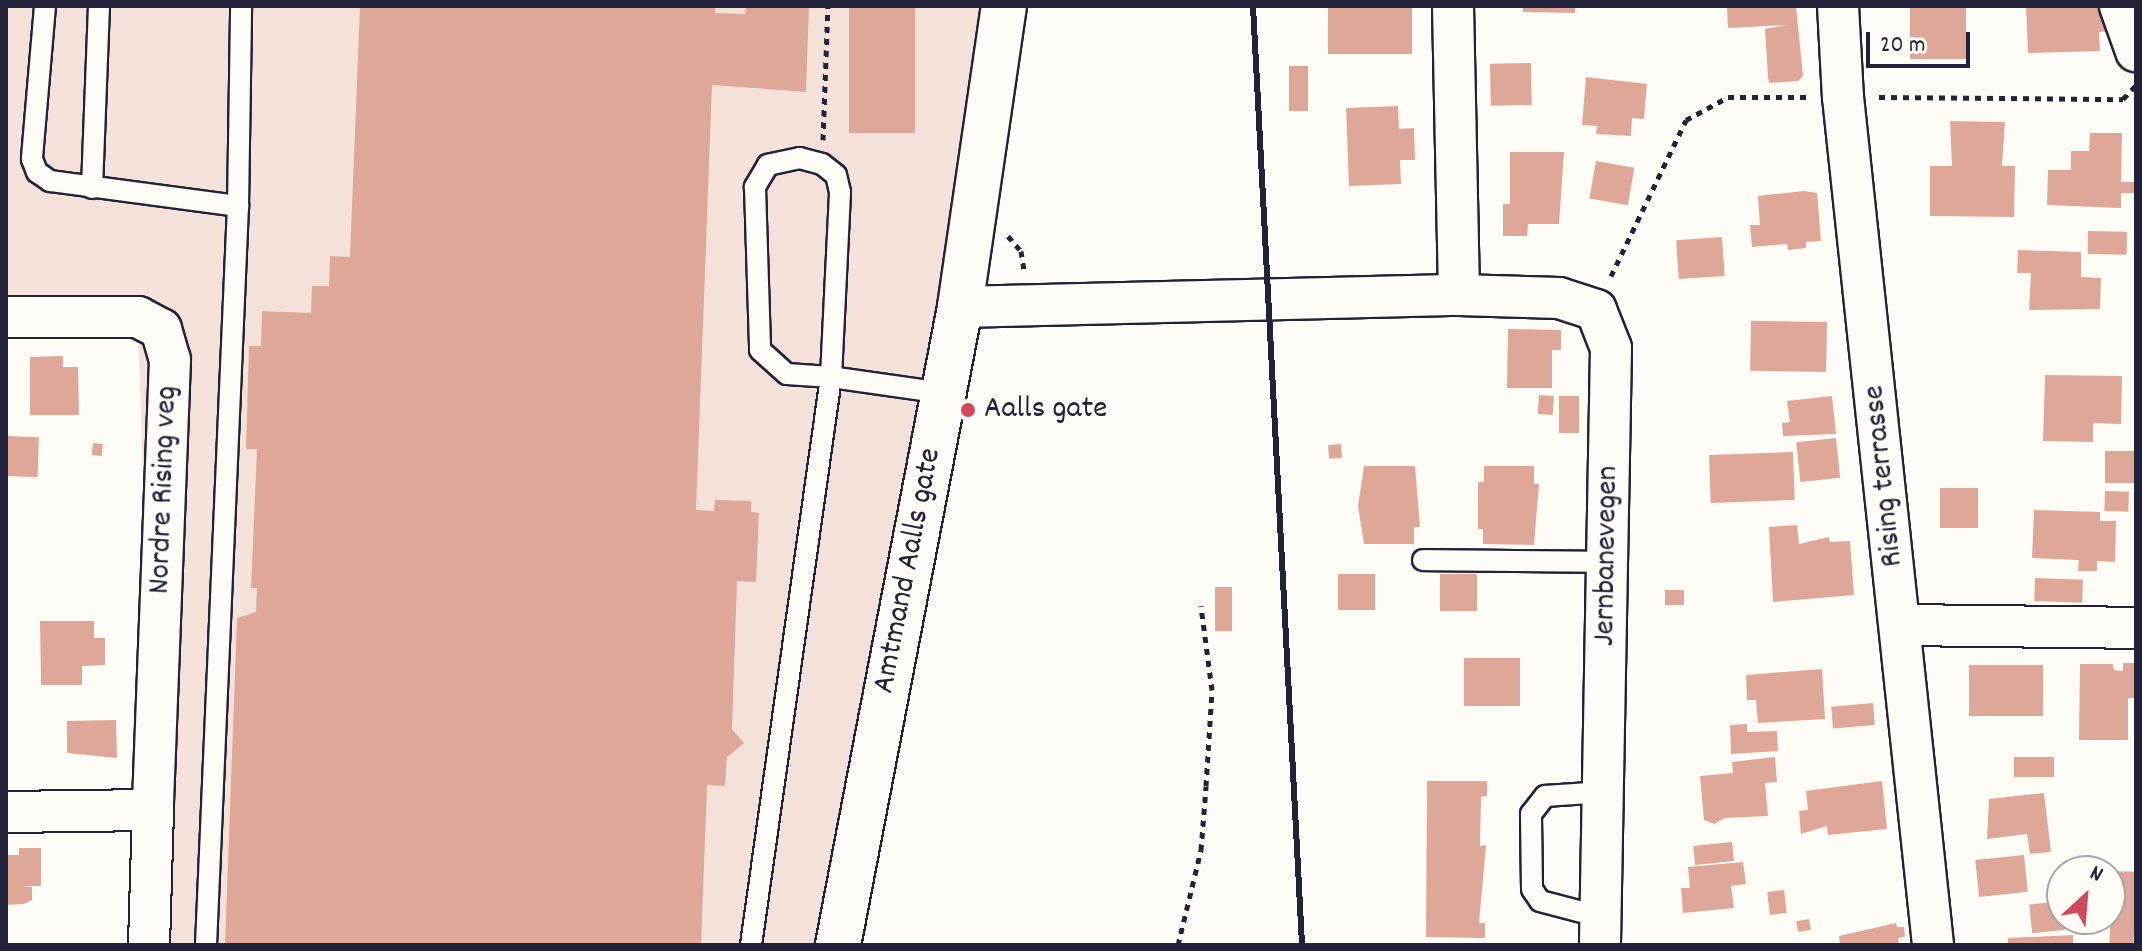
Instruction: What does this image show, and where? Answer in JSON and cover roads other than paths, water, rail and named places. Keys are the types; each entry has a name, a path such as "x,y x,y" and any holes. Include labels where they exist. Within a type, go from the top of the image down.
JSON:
{"main road":[{"name":"Amtmand Aalls gate","path":"838,945 960,307 1004,6"}],"street":[{"path":"960,307 1459,295 1453,6"},
{"name":"Rising terrasse","path":"1838,6 1843,97 1933,945"},
{"path":"2120,6 2136,51"},
{"name":"Jernbanevegen","path":"1459,295 1559,298 1596,310 1611,348 1600,931"},
{"name":"Nordre Rising veg","path":"6,317 138,317 161,329 170,360 149,945"},
{"path":"1901,625 2136,628"},
{"path":"6,812 153,810"}],"lane":[{"path":"45,6 32,159 37,172 50,181 238,206"},
{"path":"92,188 99,6"},
{"path":"206,945 238,206 241,6"},
{"path":"751,945 831,377 840,192 836,175 822,164 800,158 780,159 768,165 755,187 757,332 760,350 787,374 831,377 943,393"},
{"path":"1423,560 1608,562"},
{"path":"1600,931 1540,901 1530,876 1531,814 1545,796 1604,792"}],"railway":[{"path":"1253,6 1302,945"}],"place":[{"name":"Aalls gate","path":"968,410"}]}
